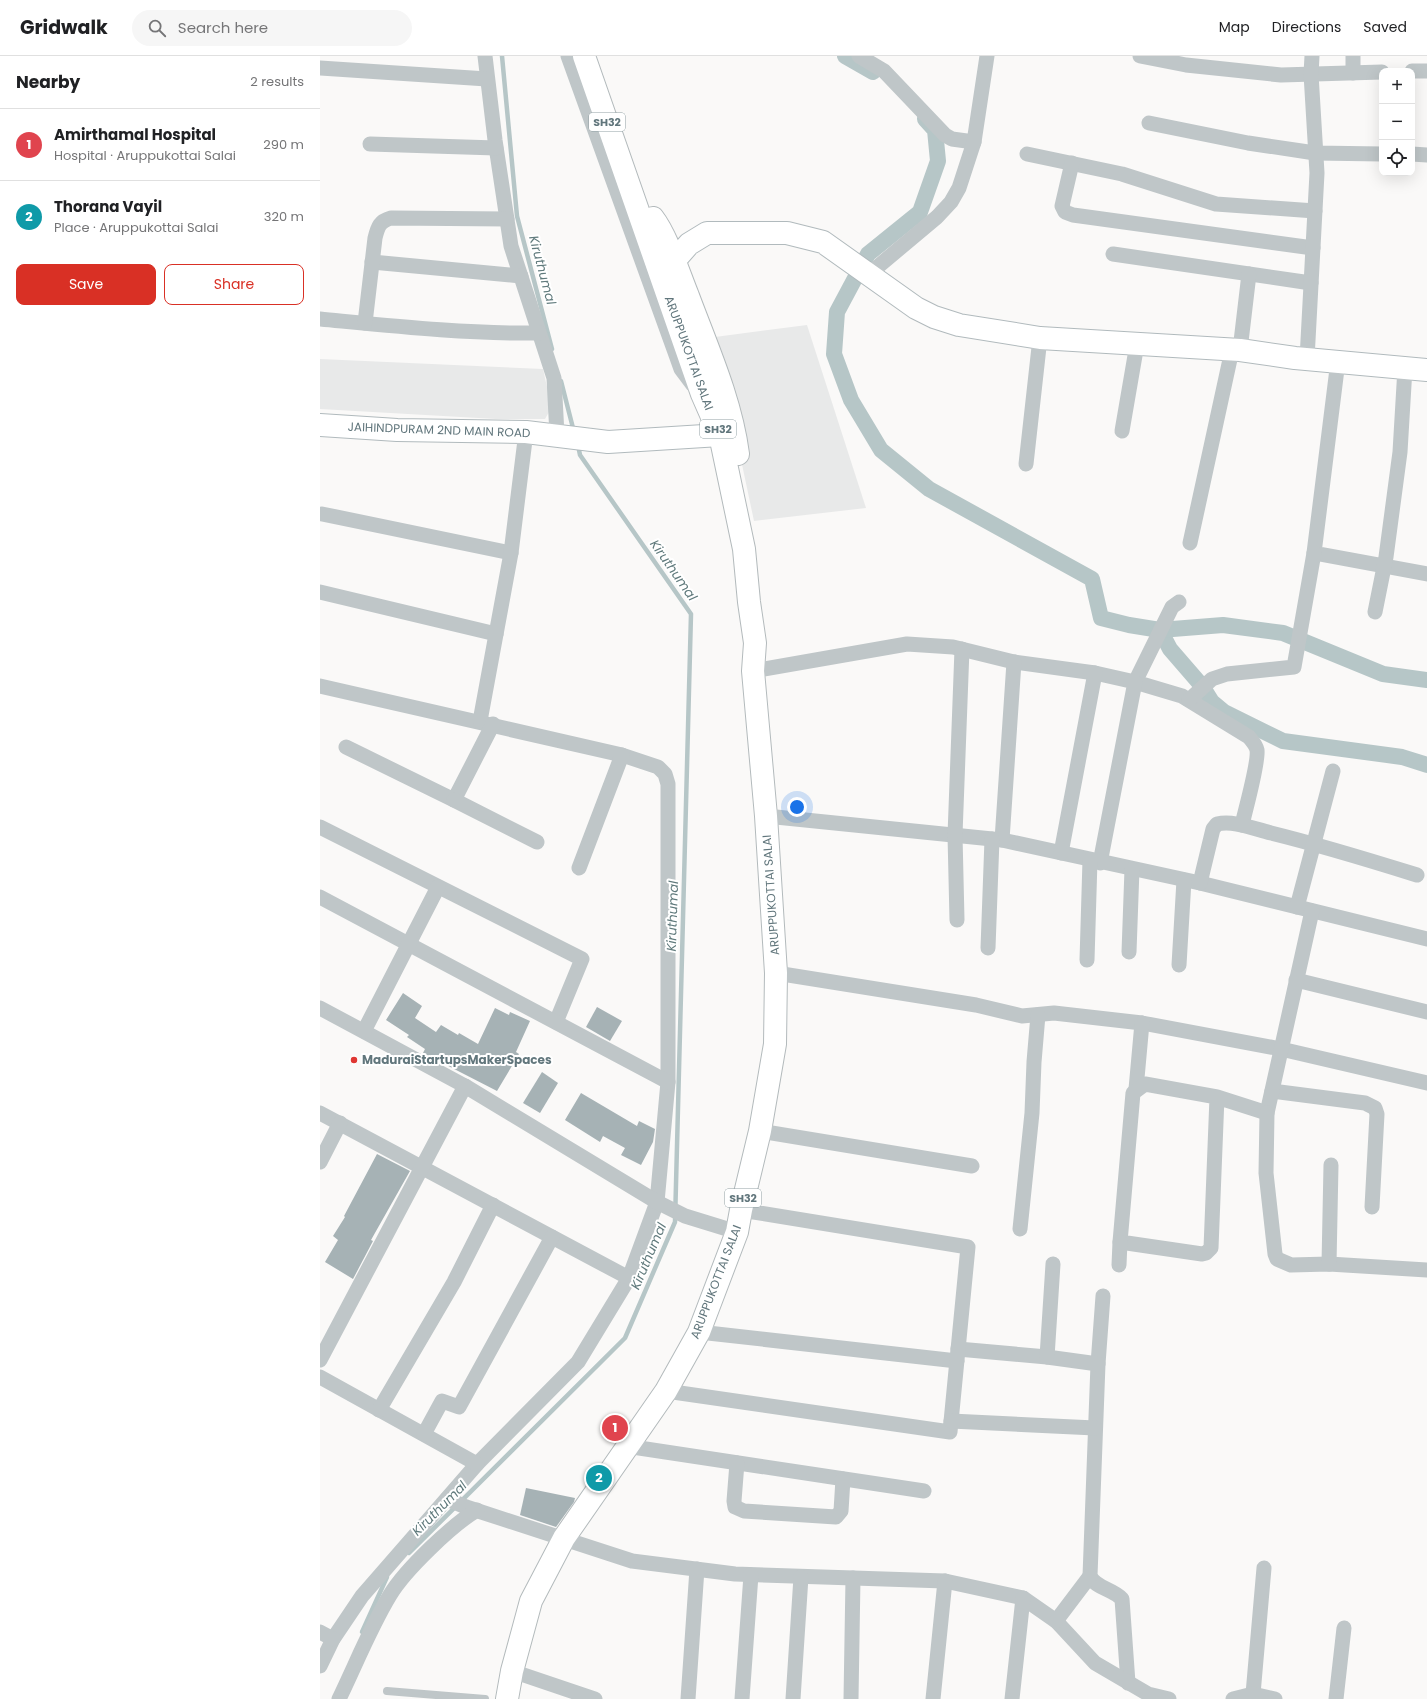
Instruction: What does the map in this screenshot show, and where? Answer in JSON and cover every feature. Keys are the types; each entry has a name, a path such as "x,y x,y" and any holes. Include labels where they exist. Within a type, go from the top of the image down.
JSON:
{"main road":[{"name":"ARUPPUKOTTAI SALAI","path":"507,1699 512,1671 531,1601 564,1538 666,1390 699,1332 737,1232 740,1210 760,1131 775,1044 776,973 766,816 753,671 755,643 744,549 720,435 702,394 584,56"},
{"path":"631,189 656,221 674,261 719,382 736,435 741,474 757,554 759,589 755,643"},
{"path":"674,261 690,244 708,233 787,233 824,242 916,308 934,317 959,325 1040,338 1236,350 1307,359 1427,370"},
{"name":"JAIHINDPURAM 2ND MAIN ROAD","path":"320,425 397,430 526,432 608,442 720,435"}],"street":[{"path":"485,56 496,148 511,246 554,378 557,435"},
{"path":"568,56 676,355 691,383 702,394"},
{"path":"859,56 884,71 945,135 952,139 974,142"},
{"path":"869,274 936,217 951,202 959,188 974,142 987,56"},
{"path":"1140,56 1186,65 1281,75 1379,72"},
{"path":"1307,359 1317,173 1311,74 1312,56"},
{"path":"1353,56 1353,73"},
{"path":"320,68 487,79"},
{"path":"1415,71 1427,71"},
{"path":"1149,123 1248,143 1315,152 1379,154"},
{"path":"370,144 496,148"},
{"path":"1026,154 1122,174 1216,204 1315,211"},
{"path":"1415,154 1427,155"},
{"path":"1072,163 1062,206 1065,212 1073,215 1313,248"},
{"path":"365,323 375,238 378,225 383,220 391,218 507,219"},
{"path":"1113,254 1311,283"},
{"path":"372,262 521,276"},
{"path":"1190,543 1236,350 1249,274"},
{"path":"320,319 417,329 497,333 539,333"},
{"path":"1026,464 1040,338"},
{"path":"1122,431 1137,344"},
{"path":"1193,696 1212,679 1240,671 1292,668 1295,665 1314,553 1338,362"},
{"path":"1375,612 1384,567 1400,452 1405,368"},
{"path":"454,800 486,723 496,634 511,553 526,432"},
{"path":"322,514 511,553"},
{"path":"1314,553 1427,574"},
{"path":"320,592 496,634"},
{"path":"1087,960 1095,862 1135,682 1172,607 1178,602"},
{"path":"753,671 907,644 962,649 1014,662 1095,673 1135,682 1182,696 1193,696 1248,737 1255,744 1258,751 1242,826"},
{"path":"958,920 954,835 962,649"},
{"path":"988,948 1014,662"},
{"path":"1061,853 1095,673"},
{"path":"320,686 622,755 658,767 665,774 668,784 668,1082 662,1204 629,1278 578,1362 477,1464 461,1505 461,1520 407,1573 390,1594 339,1699"},
{"path":"346,746 537,842"},
{"path":"579,868 622,755"},
{"path":"1333,771 1314,844 1304,909 1296,980 1267,1113 1266,1173 1275,1254 1278,1259 1291,1265 1328,1264 1427,1270"},
{"path":"766,816 997,840 1061,853 1095,862 1200,883 1427,939"},
{"path":"1200,883 1213,829 1217,824 1228,823 1314,844 1417,875"},
{"path":"320,827 582,959 556,1022"},
{"path":"1129,952 1132,869"},
{"path":"1178,965 1184,880"},
{"path":"364,1032 438,887"},
{"path":"320,897 668,1082"},
{"path":"776,973 976,1005 1022,1016 1054,1013 1142,1023 1281,1049 1427,1083"},
{"path":"1296,980 1427,1012"},
{"path":"320,1008 464,1086 662,1204 685,1216 737,1232"},
{"path":"1020,1229 1032,1113 1038,1015"},
{"path":"1136,1089 1142,1023"},
{"path":"1119,1265 1132,1093 1145,1084 1217,1097 1267,1113"},
{"path":"320,1360 464,1086"},
{"path":"1272,1091 1365,1103 1375,1108 1377,1114 1372,1207"},
{"path":"1120,1242 1202,1254 1209,1252 1211,1248 1217,1097"},
{"path":"320,1113 629,1278"},
{"path":"320,1162 340,1124"},
{"path":"760,1131 972,1166"},
{"path":"1328,1264 1331,1165"},
{"path":"379,1410 454,1282 493,1205"},
{"path":"666,1390 950,1432 968,1247 740,1210"},
{"path":"424,1434 442,1401 459,1407 552,1237"},
{"path":"1047,1357 1052,1264"},
{"path":"1056,1621 1090,1576 1095,1428 1103,1296"},
{"path":"699,1332 958,1355 1047,1357 1098,1364"},
{"path":"320,1377 477,1464"},
{"path":"951,1421 1095,1428"},
{"path":"626,1446 924,1491"},
{"path":"737,1463 734,1501 735,1507 744,1512 836,1517 841,1512 843,1479"},
{"path":"461,1505 632,1560 751,1575 945,1581 1023,1598 1056,1621 1095,1663 1148,1696 1169,1699"},
{"path":"320,1666 326,1635 362,1596 461,1505"},
{"path":"1253,1694 1264,1568"},
{"path":"688,1699 697,1569"},
{"path":"742,1699 751,1575"},
{"path":"1090,1576 1095,1582 1118,1594 1122,1599 1128,1683"},
{"path":"793,1699 801,1577"},
{"path":"851,1699 853,1578"},
{"path":"933,1699 945,1581"},
{"path":"1012,1699 1023,1598"},
{"path":"1336,1699 1344,1628"},
{"path":"512,1671 595,1699"},
{"path":"1233,1699 1253,1694 1275,1699"}],"lane":[{"path":"387,1691 485,1699"}],"shaded area":[{"path":"807,325 866,508 754,521 715,337"},
{"path":"320,359 543,369 550,401 549,412 545,419 496,419 320,409"}],"building":[{"path":"403,993 422,1006 415,1018 436,1032 441,1025 478,1044 495,1008 509,1015 510,1012 530,1021 516,1052 519,1054 497,1091 423,1053 425,1049 407,1037 409,1035 386,1020"},
{"path":"597,1007 622,1021 610,1041 586,1027"},
{"path":"542,1072 558,1083 540,1113 523,1103"},
{"path":"581,1093 637,1126 639,1121 655,1129 653,1142 641,1165 621,1155 625,1148 603,1136 600,1142 565,1120"},
{"path":"377,1154 410,1171 371,1240 373,1241 353,1279 325,1262 338,1240 333,1236 345,1217 344,1216"},
{"path":"526,1488 575,1498 574,1502 556,1527 520,1515"}],"waterway":[{"name":"Kiruthumal","path":"502,56 517,216 552,349"},
{"path":"845,56 873,72"},
{"path":"925,119 935,130 938,161 920,212 868,254 837,312 834,354 851,400 881,450 929,489 1092,579 1101,618 1129,625 1160,630 1170,649 1202,686 1212,702 1224,712 1283,741 1402,757 1427,765"},
{"name":"Kiruthumal","path":"561,381 574,432"},
{"name":"Kiruthumal","path":"409,1553 625,1338 675,1222 691,614 580,455 578,445"},
{"path":"1160,630 1223,625 1283,633 1383,674 1427,680"},
{"name":"Kiruthumal","path":"362,1632 387,1577"}],"place":[{"name":"MaduraiStartupsMakerSpaces","path":"354,1060"},
{"name":"Amirthamal Hospital","path":"615,1428"},
{"name":"Thorana Vayil","path":"599,1478"}]}
